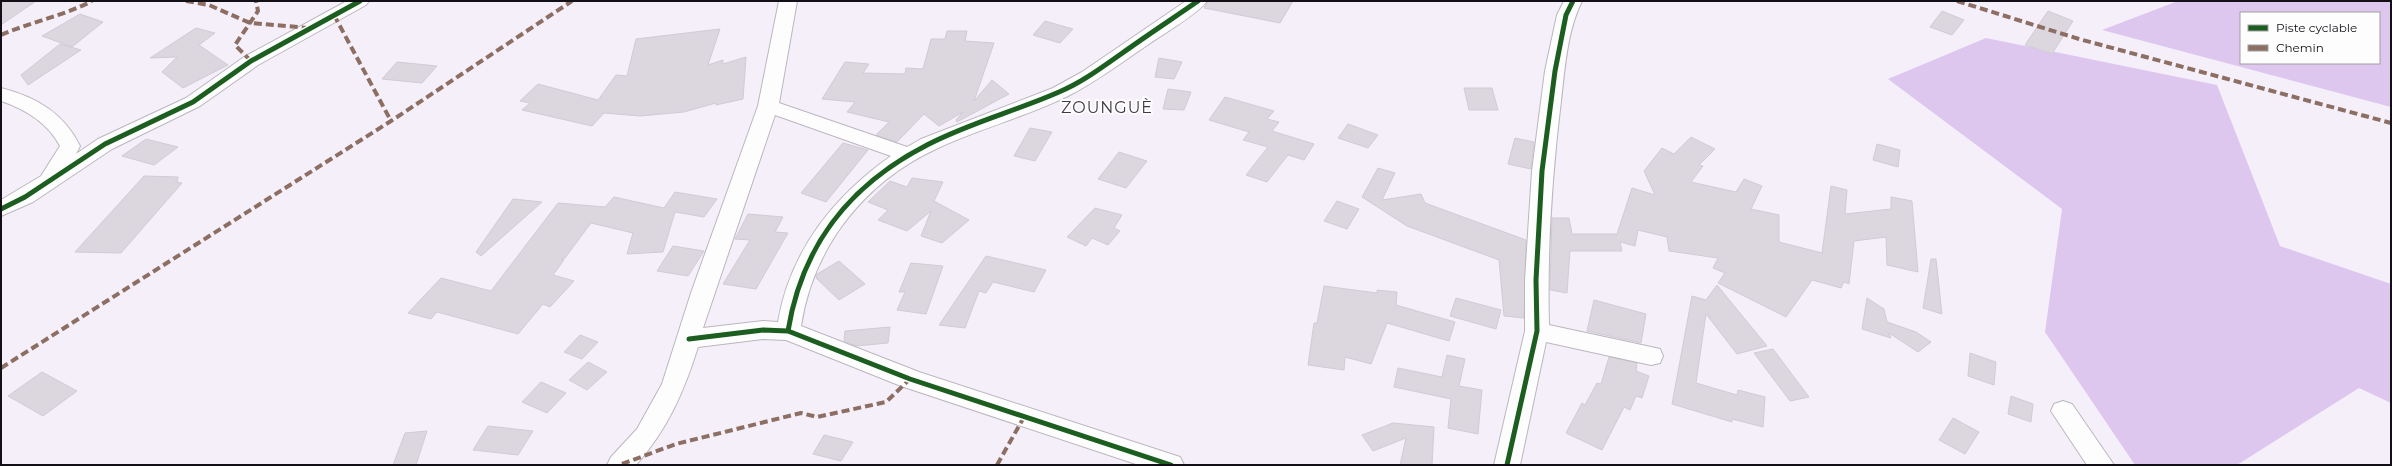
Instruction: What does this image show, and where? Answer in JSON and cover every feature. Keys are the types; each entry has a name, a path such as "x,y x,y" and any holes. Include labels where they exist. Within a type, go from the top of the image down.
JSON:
{"street":[{"path":"1,210 25,197 51,178 104,144 194,102 250,61 360,1"},
{"path":"620,465 646,436 674,385 702,293 768,106 788,1"},
{"path":"788,331 789,316 796,290 815,245 828,226 856,196 884,170 907,154 1060,92 1118,59 1198,1"},
{"path":"1507,465 1537,331 1536,280 1542,171 1555,71 1566,15 1573,1"},
{"path":"1,94 19,99 46,115 66,136 70,146 51,178"},
{"path":"768,106 907,154"},
{"path":"689,338 763,330 788,331 910,379 1171,465"},
{"path":"1537,331 1651,356"},
{"path":"2063,411 2101,465"}],"shaded area":[{"path":"2178,1 2391,1 2391,107 2102,30"},
{"path":"1986,38 2217,85 2280,246 2391,284 2391,403 2359,388 2237,465 2135,465 2045,332 2062,209 1888,79"}],"building":[{"path":"1,1 36,1 1,25"},
{"path":"1208,1 1293,1 1280,23 1204,8"},
{"path":"1942,11 1964,20 1952,35 1930,27"},
{"path":"2048,11 2073,21 2052,54 2025,45"},
{"path":"80,14 103,22 72,47 42,36"},
{"path":"1045,21 1073,29 1060,43 1033,35"},
{"path":"196,28 215,33 199,45 228,65 183,88 162,72 177,57 150,58"},
{"path":"720,29 708,65 723,60 723,64 746,57 743,99 716,105 716,103 684,112 640,116 604,113 592,126 522,110 530,103 520,101 538,84 598,100 616,75 627,76 636,39"},
{"path":"947,31 967,31 965,41 994,43 974,101 992,80 1009,94 957,122 956,120 963,112 939,126 924,114 897,142 876,135 889,122 847,112 855,102 822,99 845,62 869,64 863,73 905,74 906,68 923,69 931,39 945,39"},
{"path":"60,44 81,50 28,85 21,75"},
{"path":"1159,58 1182,62 1174,79 1155,77"},
{"path":"397,62 437,66 422,83 382,79"},
{"path":"1464,88 1492,88 1498,110 1469,110"},
{"path":"1168,89 1191,92 1184,110 1163,109"},
{"path":"1225,97 1274,111 1267,119 1279,122 1272,131 1314,144 1304,160 1288,155 1267,182 1246,175 1268,147 1243,140 1249,132 1209,120"},
{"path":"1348,124 1378,135 1368,148 1338,138"},
{"path":"1030,128 1052,132 1035,161 1014,156"},
{"path":"1691,137 1715,149 1699,165 1703,166 1691,182 1736,192 1744,179 1762,186 1751,209 1779,215 1779,242 1822,253 1831,186 1847,190 1845,214 1891,209 1891,197 1912,201 1918,272 1887,265 1886,237 1854,241 1849,284 1844,282 1841,288 1812,280 1786,317 1718,283 1725,273 1713,268 1718,258 1669,251 1667,237 1638,230 1635,246 1620,242 1622,251 1570,251 1567,293 1550,290 1552,218 1569,218 1572,234 1617,234 1632,188 1655,195 1644,171 1662,148 1674,154"},
{"path":"1515,138 1534,142 1531,169 1508,164"},
{"path":"146,139 178,147 154,165 122,156"},
{"path":"843,143 868,150 826,202 801,193"},
{"path":"1877,144 1900,150 1898,167 1873,160"},
{"path":"1119,152 1147,161 1126,188 1098,179"},
{"path":"1378,168 1395,173 1382,200 1421,194 1425,203 1526,240 1524,318 1504,316 1499,260 1407,226 1362,197"},
{"path":"144,176 178,177 177,182 182,183 121,253 75,252"},
{"path":"912,178 943,182 934,201 969,220 942,243 921,236 931,211 907,231 878,220 888,210 868,202 890,181 907,187"},
{"path":"675,192 717,199 704,217 675,212 663,252 627,254 633,233 591,223 565,258 561,259 564,260 553,275 574,281 550,307 543,304 518,334 437,312 431,319 408,313 441,278 491,291 558,203 605,207 614,197 664,208"},
{"path":"513,199 542,202 481,256 476,252"},
{"path":"1337,201 1359,209 1347,229 1324,221"},
{"path":"1095,208 1122,215 1114,228 1120,231 1108,245 1092,238 1086,246 1067,237"},
{"path":"748,214 783,217 775,232 788,233 756,289 723,284 750,240 735,239"},
{"path":"673,246 704,251 688,276 657,271"},
{"path":"986,256 1046,270 1034,292 993,282 986,293 979,291 965,328 939,325"},
{"path":"1931,259 1936,259 1942,314 1923,308"},
{"path":"839,261 865,284 839,300 816,278 817,274"},
{"path":"911,263 943,266 926,314 897,310 905,292 899,292"},
{"path":"1717,285 1767,346 1737,354 1706,314 1696,383 1737,395 1738,390 1765,397 1763,427 1732,419 1732,422 1672,404 1692,296 1706,300"},
{"path":"1324,286 1377,293 1377,290 1397,292 1396,305 1455,322 1449,341 1387,323 1371,364 1345,357 1344,370 1308,365 1314,323 1317,323"},
{"path":"1456,298 1501,310 1496,329 1450,316"},
{"path":"1867,298 1884,309 1887,322 1916,332 1931,342 1918,352 1889,333 1891,338 1862,329"},
{"path":"1594,300 1646,314 1641,343 1587,331"},
{"path":"890,327 888,343 856,346 844,341 845,331"},
{"path":"580,335 598,342 582,359 564,352"},
{"path":"1773,349 1809,397 1790,401 1754,353"},
{"path":"1970,353 1996,362 1994,385 1968,376"},
{"path":"1447,355 1465,359 1459,386 1482,390 1478,434 1448,428 1451,399 1394,387 1398,368 1442,377"},
{"path":"1609,357 1637,363 1636,371 1649,376 1642,398 1636,396 1630,410 1624,407 1602,450 1566,433 1582,403 1585,405 1597,383 1601,384"},
{"path":"588,362 607,372 587,390 569,380"},
{"path":"42,372 77,391 43,416 8,396"},
{"path":"541,382 566,393 547,413 522,402"},
{"path":"2011,396 2033,404 2031,422 2008,414"},
{"path":"1953,418 1979,432 1965,454 1939,440"},
{"path":"1393,423 1434,427 1432,465 1400,465 1406,438 1373,451 1362,435"},
{"path":"488,426 533,431 518,455 473,450"},
{"path":"427,431 416,465 393,465 405,433"},
{"path":"824,435 853,442 841,461 813,454"}],"marked path":[{"path":"1,35 26,24 77,9 92,1"},
{"path":"186,1 209,5 250,23 309,28"},
{"path":"251,61 235,45 258,11 256,1"},
{"path":"1,368 391,121 572,1"},
{"path":"1957,1 2079,39 2391,123"},
{"path":"334,15 391,121"},
{"path":"622,464 676,444 801,413 817,417 886,402 910,379"},
{"path":"997,465 1024,417"}],"cycle path":[{"path":"1,209 25,197 105,144 193,102 251,61 360,1"},
{"path":"788,331 793,301 802,272 816,245 834,220 854,197 877,176 902,158 928,144 1060,92 1089,76 1198,1"},
{"path":"1507,465 1537,331 1536,280 1542,171 1555,71 1566,15 1573,1"},
{"path":"689,339 763,330 788,331 910,379 1171,465"}],"district":[{"name":"ZOUNGUÈ","path":"1107,107"}]}
